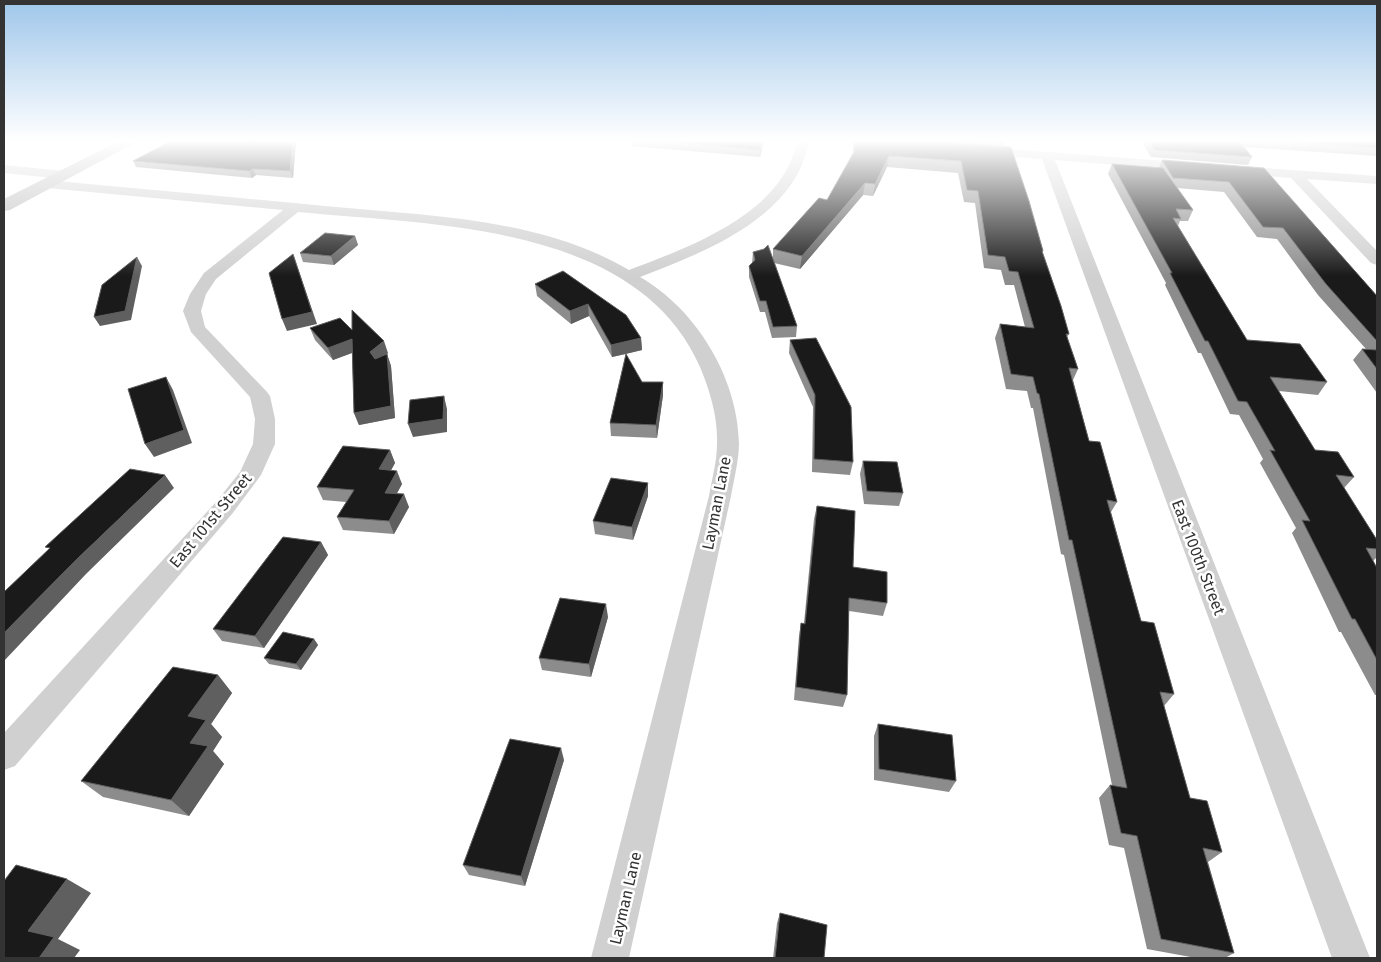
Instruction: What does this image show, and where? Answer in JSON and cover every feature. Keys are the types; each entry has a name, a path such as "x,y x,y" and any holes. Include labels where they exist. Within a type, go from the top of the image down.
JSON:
{"street":[{"path":"4,206 43,186"},
{"name":"Layman Lane","path":"67,186 448,222 498,229 564,246 598,259 628,276 660,298 688,327 709,360 722,399 728,443 720,496 610,958"},
{"path":"628,276 684,255 724,234 755,213 783,186"},
{"name":"East 100th Street","path":"1058,186 1351,958"},
{"path":"1306,186 1377,260"},
{"name":"East 101st Street","path":"4,755 224,508 250,475 264,444 265,419 260,396 197,328 192,311 198,294 210,276 296,207"}],"building":[{"path":"835,186 863,186 802,256 773,249 819,198 827,200"},
{"path":"966,186 1024,186 1042,251 1069,334 1066,334 1078,369 1069,368 1089,441 1100,442 1117,502 1107,500 1141,621 1154,623 1174,694 1160,692 1190,798 1207,801 1222,852 1203,848 1234,953 1161,939 1137,836 1121,833 1110,785 1127,788 1072,540 1069,540 1039,394 1037,393 1033,377 1011,374 1000,324 1034,328 1018,272 1009,271 1005,257 988,255 978,191 967,190"},
{"path":"1124,186 1176,186 1193,210 1176,209 1181,219 1173,218 1247,340 1300,344 1327,382 1270,377 1315,450 1338,452 1354,477 1336,475 1377,540 1377,549 1366,548 1377,568 1377,660 1355,619 1352,619 1302,520 1310,521 1270,450 1275,451 1247,402 1238,401 1208,341 1205,341 1170,273 1172,273"},
{"path":"1232,186 1280,186 1377,296 1377,341 1326,284 1283,228 1263,227"},
{"path":"325,233 355,236 331,256 300,253"},
{"path":"768,245 797,326 773,327 766,301 760,301 749,266 755,260 753,252 764,249"},
{"path":"293,254 312,312 282,319 269,273"},
{"path":"137,257 125,311 94,317 102,285"},
{"path":"563,271 626,315 641,338 611,345 588,304 570,311 535,284"},
{"path":"352,310 384,341 370,352 375,359 387,354 391,406 354,413 352,339 328,348 310,328 340,318 352,330"},
{"path":"816,338 851,407 853,462 814,459 815,395 790,340"},
{"path":"1362,349 1377,350 1377,369"},
{"path":"626,354 642,382 663,382 656,425 610,423"},
{"path":"166,377 184,430 145,444 128,389"},
{"path":"444,396 443,419 408,424 410,400"},
{"path":"343,446 390,450 379,469 397,471 385,493 404,494 389,521 337,517 354,490 317,487"},
{"path":"863,461 897,462 903,493 867,491"},
{"path":"130,469 165,475 75,561 4,633 4,592 50,548 45,547"},
{"path":"611,478 648,483 632,527 593,521"},
{"path":"817,506 855,511 853,567 887,572 887,603 849,598 847,695 796,687 801,623 805,624"},
{"path":"283,537 321,542 255,636 213,629"},
{"path":"560,598 606,604 589,664 539,658"},
{"path":"283,632 314,639 296,664 264,658"},
{"path":"173,667 218,675 188,716 206,720 190,743 208,746 171,800 81,781"},
{"path":"878,724 952,735 956,781 879,769"},
{"path":"510,739 561,748 521,876 463,865"},
{"path":"16,865 67,879 28,931 54,937 39,958 4,958 4,881"},
{"path":"780,913 827,925 824,958 775,958"}]}
